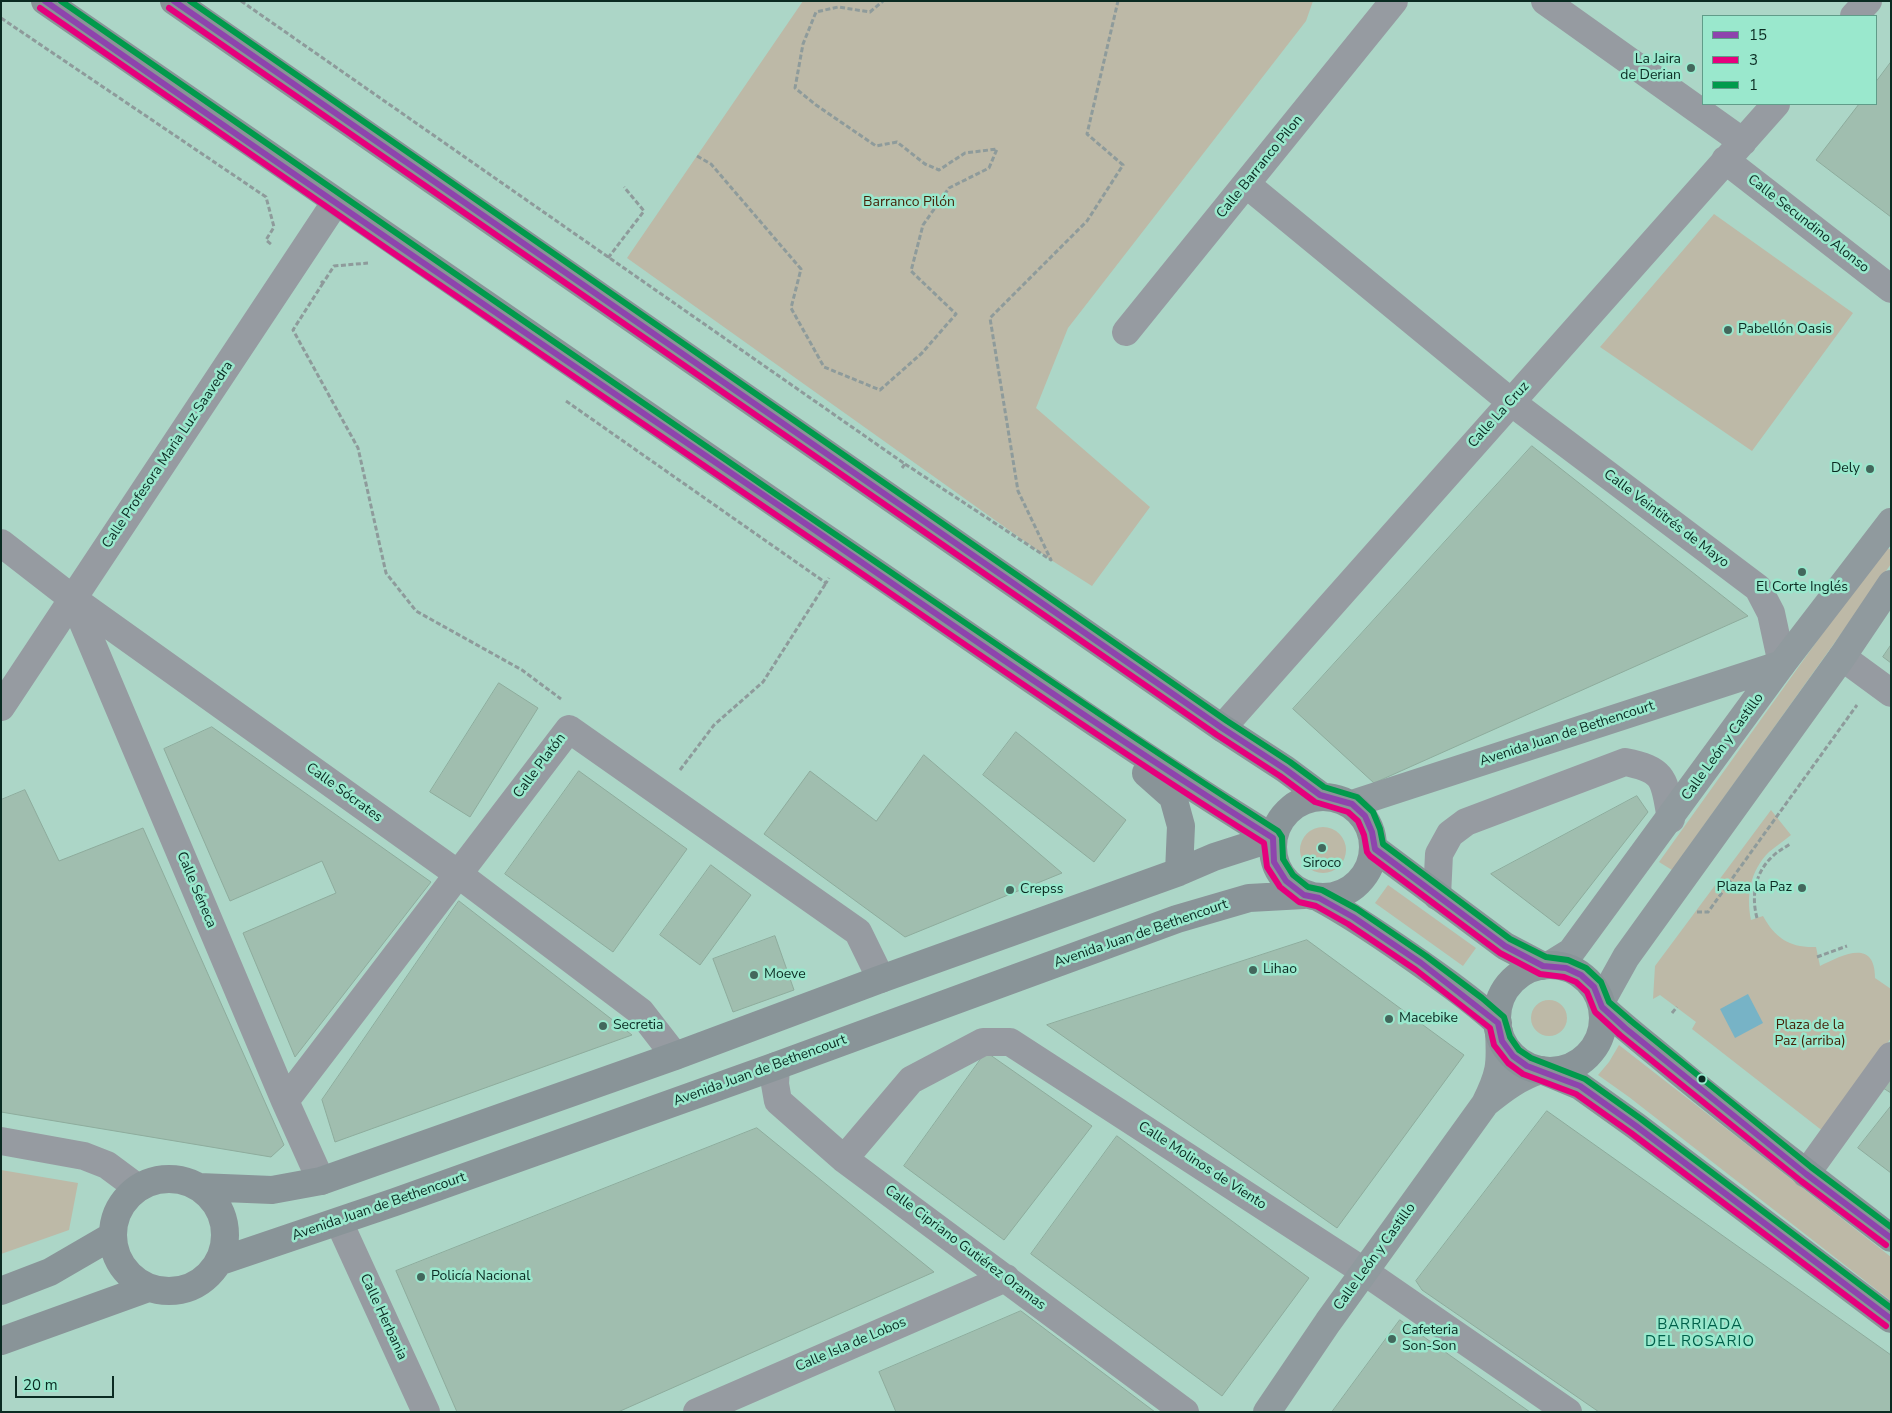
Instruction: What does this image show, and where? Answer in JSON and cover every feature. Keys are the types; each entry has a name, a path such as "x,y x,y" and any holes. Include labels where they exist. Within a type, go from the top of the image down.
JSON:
{"main road":[{"path":"45,1 335,203 854,557 1083,716 1273,838"},
{"path":"174,1 1320,795 1352,804 1365,816 1372,832 1375,850 1366,875 1346,893 1312,896"},
{"name":"Calle León y Castillo","path":"1546,965 1571,952 1782,664 1891,522"},
{"path":"1601,1004 1626,957 1842,657 1891,584"},
{"name":"Avenida Juan de Bethencourt","path":"1352,804 1782,664"},
{"path":"1083,716 1173,797 1181,826 1179,872"},
{"path":"1320,795 1298,802 1282,817 1273,838 1274,862 1286,882 1353,916 1477,1005 1499,1028"},
{"path":"199,1187 214,1202 223,1220 225,1242 218,1262 206,1278 188,1288 168,1292 148,1288 130,1276 117,1258 112,1236 116,1217 124,1201 138,1188 158,1180 179,1180 199,1187 272,1190 321,1181 675,1056 881,978 1179,872 1214,857 1273,838"},
{"path":"1375,850 1505,946 1546,965 1566,968 1581,975 1594,987 1601,1004 1603,1024 1601,1033 1592,1050 1579,1063 1562,1070 1542,1071"},
{"name":"Avenida Juan de Bethencourt","path":"218,1262 339,1222 776,1066 1177,919 1249,898 1312,896"},
{"path":"1546,965 1534,968 1518,976 1507,988 1499,1005 1499,1028 1502,1041 1512,1056 1527,1066 1580,1086 1636,1126 1891,1319"},
{"path":"1601,1004 1625,1028 1806,1174 1891,1238"},
{"name":"Calle León y Castillo","path":"1267,1412 1485,1104 1497,1081 1501,1060 1499,1028"},
{"name":"Calle León y Castillo","path":"1485,1104 1505,1087 1526,1075 1542,1071"},
{"path":"1,1290 50,1272 112,1236"},
{"path":"1,1341 148,1288"}],"street":[{"name":"Calle Barranco Pilon","path":"1126,332 1394,1"},
{"name":"Calle Secundino Alonso","path":"1545,1 1734,151 1891,289"},
{"path":"1855,15 1868,1"},
{"name":"Calle La Cruz","path":"1222,728 1775,105"},
{"name":"Calle Veintitrés de Mayo","path":"1246,184 1510,402 1758,588 1771,614 1782,664"},
{"name":"Calle Profesora Maria Luz Saavedra","path":"1,707 335,203"},
{"name":"Calle Sócrates","path":"1,543 73,599 458,874 641,1012 675,1056"},
{"name":"Calle Séneca","path":"73,599 285,1101 321,1181"},
{"path":"1842,657 1883,687"},
{"name":"Calle Platón","path":"285,1101 569,729 858,932 881,978"},
{"path":"1437,896 1439,854 1450,834 1466,822 1624,762 1650,768 1664,783 1670,819"},
{"name":"Calle Molinos de Viento","path":"844,1159 911,1080 983,1042 1010,1042 1365,1272 1568,1412"},
{"path":"1806,1174 1891,1056"},
{"name":"Calle Cipriano Gutiérez Oramas","path":"776,1066 775,1084 778,1102 844,1159 1185,1412"},
{"path":"1,1141 84,1156 107,1165 138,1188"},
{"name":"Calle Herbania","path":"339,1222 426,1412"},
{"name":"Calle Isla de Lobos","path":"697,1412 1006,1278"}],"path":[{"path":"241,1 609,257"},
{"path":"697,156 711,164 801,269 792,308 824,367 880,390 922,353 956,314 911,271 922,226 949,188 989,168 997,149 965,153 939,170 925,164 897,142 876,146 816,105 795,88 803,44 816,12 838,7 870,12 883,1"},
{"path":"905,464 1051,560 1018,491 990,318 1087,221 1123,165 1087,134 1118,1"},
{"path":"1,18 266,197 286,169"},
{"path":"328,107 349,76"},
{"path":"588,287 644,211 624,188"},
{"path":"323,283 293,330 358,448 386,572 416,611 522,670 568,705 569,729"},
{"path":"662,795 714,725 763,682 826,583"},
{"path":"1672,893 1697,912 1708,912 1883,687"},
{"path":"1757,918 1754,905 1754,891 1758,877 1764,865 1790,844"},
{"path":"1817,957 1847,946"},
{"path":"1672,1013 1677,1008"}],"green space":[{"name":"Barranco Pilón","path":"803,1 1313,1 1306,21 1068,328 1036,408 1150,507 1092,586 1051,560 627,258"},
{"name":"Pabellón Oasis","path":"1714,214 1853,313 1752,451 1600,347"},
{"path":"1885,546 1891,550 1891,564 1672,870 1659,862"},
{"name":"Plaza de la Paz (arriba)","path":"1771,810 1791,835 1769,852 1757,867 1749,893 1751,920 1763,916 1778,936 1784,940 1798,946 1816,947 1820,966 1847,955 1863,954 1869,957 1873,965 1875,978 1891,989 1891,1038 1824,1132 1692,1029 1696,1022 1660,995 1653,999 1655,966"},
{"path":"1323,827 1336,831 1342,837 1346,850 1342,863 1336,869 1323,873 1310,869 1304,863 1300,850 1304,837 1310,831"},
{"path":"1388,885 1476,948 1463,966 1375,903"},
{"path":"1549,1000 1561,1006 1567,1018 1561,1030 1549,1036 1537,1030 1531,1018 1537,1006"},
{"path":"1619,1045 1891,1257 1891,1301 1629,1097 1598,1075 1609,1062"},
{"path":"1,1170 78,1183 69,1230 1,1254"}],"water":[{"path":"1748,994 1763,1023 1735,1038 1720,1009"}],"building":[{"path":"1891,62 1891,217 1816,160 1858,105 1877,105 1877,81"},
{"path":"1532,446 1748,616 1374,783 1293,709"},
{"path":"1891,645 1891,663 1883,657"},
{"path":"499,683 538,708 470,817 430,792"},
{"path":"212,727 431,882 295,1057 243,933 336,893 322,861 230,901 164,749"},
{"path":"1016,732 1126,820 1094,862 983,775"},
{"path":"924,755 1062,873 905,937 764,834 810,771 876,821"},
{"path":"579,771 687,849 613,952 505,874"},
{"path":"25,790 59,861 143,828 284,1145 271,1157 1,1112 1,800"},
{"path":"1637,796 1648,812 1559,926 1491,874"},
{"path":"711,865 751,895 700,965 660,935"},
{"path":"459,901 632,1035 335,1142 322,1100"},
{"name":"Moeve","path":"775,936 794,990 733,1012 713,959"},
{"path":"1307,940 1464,1055 1337,1228 1047,1025"},
{"path":"986,1052 1092,1126 1004,1240 904,1166"},
{"path":"1891,1078 1891,1093 1883,1088"},
{"path":"1891,1106 1891,1173 1858,1148"},
{"path":"1547,1111 1891,1355 1891,1412 1599,1412 1422,1290 1416,1281"},
{"path":"757,1128 934,1272 618,1412 457,1412 396,1271"},
{"path":"1117,1136 1309,1278 1222,1396 1031,1254"},
{"path":"1021,1311 1155,1412 896,1412 879,1372"},
{"path":"1400,1320 1530,1412 1332,1412"}],"transit line":[{"name":"15","path":"45,1 1030,678 1273,838 1274,862 1286,881 1304,895 1319,898 1353,917 1421,963 1498,1023 1502,1041 1513,1056 1527,1066 1580,1086 1636,1126 1891,1319"},
{"name":"1","path":"61,1 780,497 1090,708 1278,831 1282,837 1283,859 1293,875 1308,887 1322,890 1357,909 1426,956 1504,1017 1510,1037 1519,1050 1531,1058 1585,1079 1641,1119 1891,1308"},
{"name":"15","path":"174,1 1320,795 1352,804 1365,816 1372,832 1375,849 1505,946 1543,966 1566,968 1581,975 1594,987 1602,1007 1625,1028 1806,1174 1891,1238"},
{"name":"1","path":"190,1 1227,721 1290,762 1324,787 1357,797 1373,812 1380,829 1383,844 1510,939 1546,957 1568,960 1586,968 1601,982 1609,1002 1631,1021 1811,1167 1891,1227"},
{"name":"3","path":"40,8 410,265 1021,683 1264,843 1267,867 1280,887 1299,902 1316,906 1348,924 1416,970 1490,1028 1494,1045 1508,1063 1523,1074 1576,1094 1631,1133 1886,1326"},
{"name":"3","path":"169,8 1315,802 1348,812 1358,821 1364,835 1367,852 1370,856 1500,953 1540,974 1564,977 1576,982 1587,992 1595,1012 1620,1035 1801,1181 1886,1245"}],"place":[{"name":"La Jaira de Derian","path":"1691,68"},
{"name":"Pabellón Oasis","path":"1728,330"},
{"name":"Dely","path":"1870,469"},
{"name":"El Corte Inglés","path":"1802,572"},
{"name":"Siroco","path":"1322,848"},
{"name":"Plaza la Paz","path":"1802,888"},
{"name":"Crepss","path":"1010,890"},
{"name":"Lihao","path":"1253,970"},
{"name":"Moeve","path":"754,975"},
{"name":"Macebike","path":"1389,1019"},
{"name":"Secretia","path":"603,1026"},
{"name":"Policía Nacional","path":"421,1277"},
{"name":"Cafeteria Son-Son","path":"1392,1339"}],"district":[{"name":"BARRIADA DEL ROSARIO","path":"1700,1334"}]}
